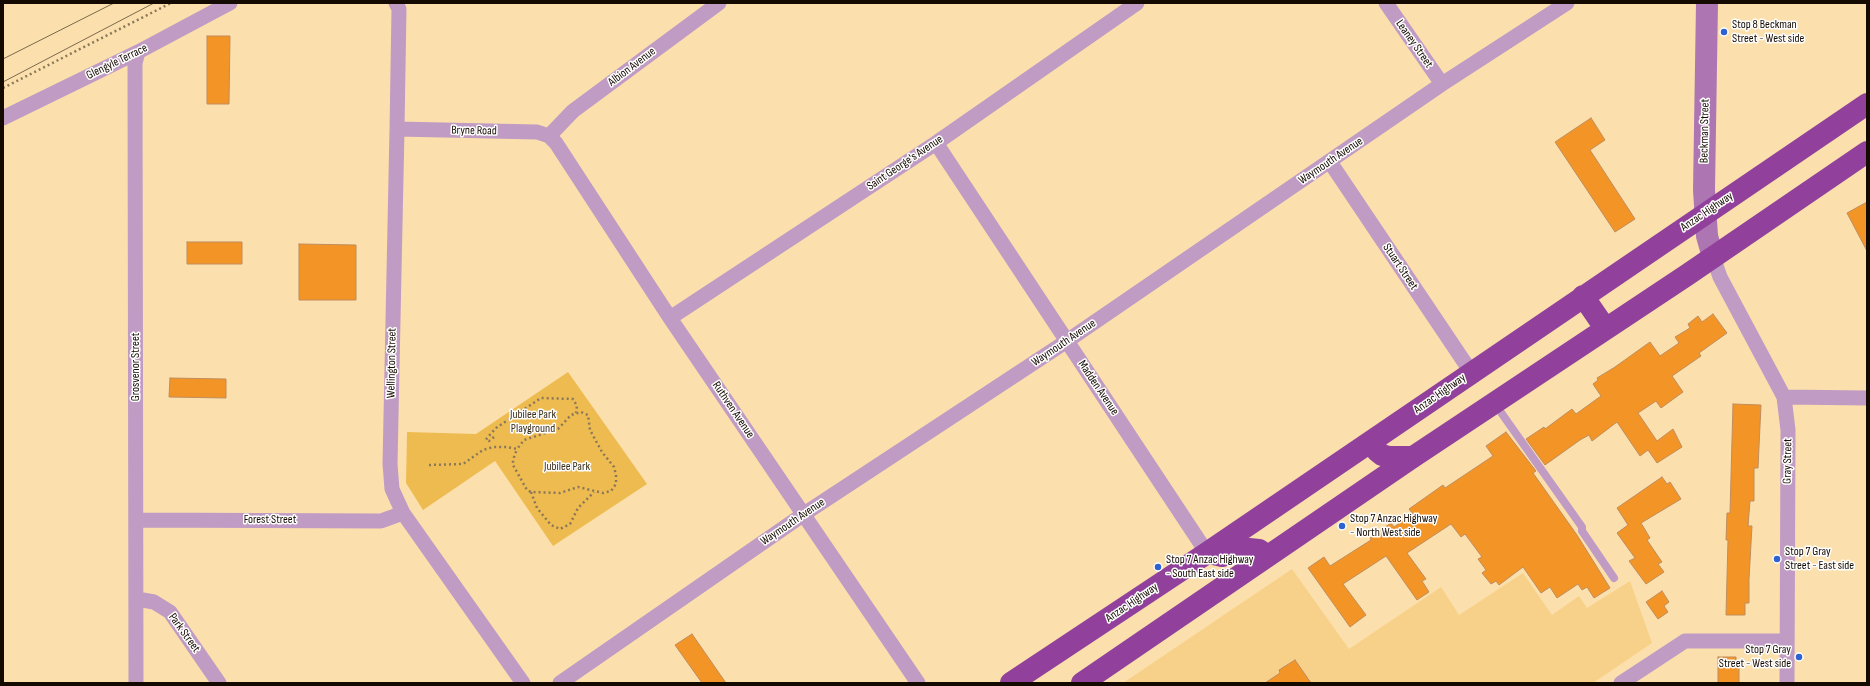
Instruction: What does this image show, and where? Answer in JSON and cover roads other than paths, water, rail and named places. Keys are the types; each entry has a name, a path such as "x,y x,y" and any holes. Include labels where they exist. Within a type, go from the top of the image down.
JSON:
{"highway":[{"name":"Anzac Highway","path":"1011,683 1207,553 1867,104"},
{"path":"1082,683 1413,457 1713,257 1867,152"},
{"path":"1583,296 1606,328"},
{"path":"1373,440 1377,451 1382,455 1389,457 1413,457"},
{"path":"1207,553 1222,556 1242,549 1249,549 1259,550 1268,556"}],"street":[{"name":"Glengyle Terrace","path":"3,118 138,52 230,3"},
{"name":"Wellington Street","path":"396,3 398,9 397,129 390,464 392,489 403,513 523,683"},
{"name":"Albion Avenue","path":"549,136 573,112 719,3"},
{"name":"Saint George's Avenue","path":"670,318 936,143 1137,3"},
{"name":"Leaney Street","path":"1386,3 1442,84"},
{"name":"Waymouth Avenue","path":"560,683 804,514 1067,341 1442,84 1567,3"},
{"name":"Beckman Street","path":"1707,3 1704,182 1707,236 1713,257"},
{"name":"Grosvenor Street","path":"136,683 135,63 138,52"},
{"name":"Bryne Road","path":"397,129 537,132 549,136"},
{"name":"Ruthven Avenue","path":"549,136 556,143 670,318 918,683"},
{"name":"Madden Avenue","path":"936,143 1207,553"},
{"name":"Stuart Street","path":"1330,162 1471,372"},
{"name":"Gray Street","path":"1713,257 1720,277 1784,396 1788,430 1787,683"},
{"path":"1784,396 1867,398"},
{"name":"Forest Street","path":"136,520 382,521 403,513"},
{"name":"Park Street","path":"137,599 154,602 170,612 219,683"},
{"path":"1622,683 1685,641 1786,641"}],"lane":[{"path":"1494,403 1582,527 1582,531 1614,578"}],"tram line":[{"path":"3,59 114,3"},
{"path":"3,82 154,3"}],"place":[{"name":"Stop 8 Beckman Street - West side","path":"1724,32"},
{"name":"Stop 7 Anzac Highway - North West side","path":"1342,526"},
{"name":"Stop 7 Gray Street - East side","path":"1777,559"},
{"name":"Stop 7 Anzac Highway - South East side","path":"1158,567"},
{"name":"Stop 7 Gray Street - West side","path":"1799,657"}],"park label":[{"name":"Jubilee Park Playground","path":"533,422"},
{"name":"Jubilee Park","path":"567,467"}]}
